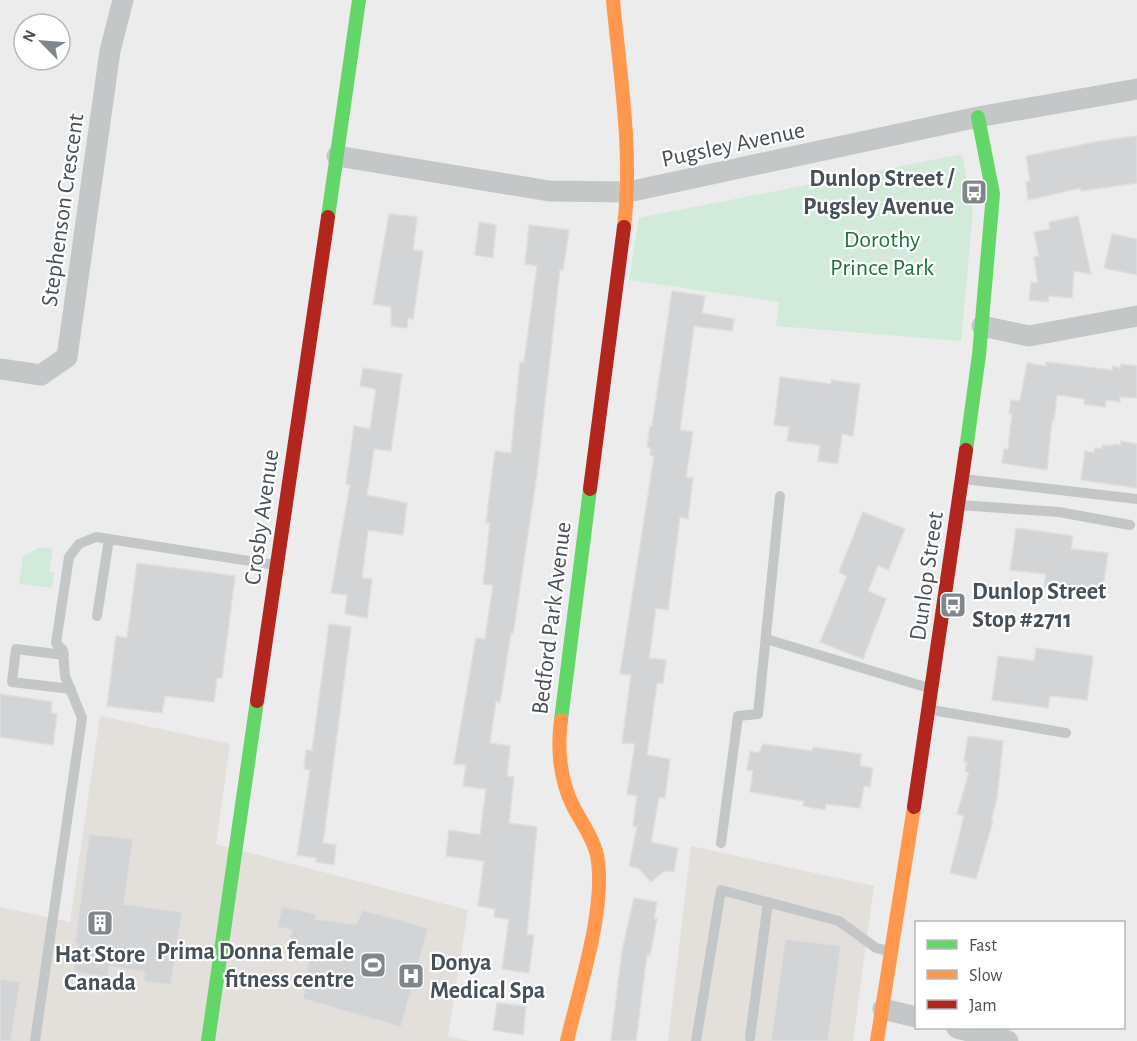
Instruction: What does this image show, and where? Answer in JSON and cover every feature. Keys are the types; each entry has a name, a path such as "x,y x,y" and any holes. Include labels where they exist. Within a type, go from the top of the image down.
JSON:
{"street":[{"name":"Stephenson Crescent","path":"0,369 41,375 67,357 110,51 123,0"},
{"name":"Crosby Avenue","path":"208,1041 359,0"},
{"name":"Bedford Park Avenue","path":"567,1041 591,929 597,890 597,856 567,791 560,763 560,727 628,192 628,153 613,0"},
{"name":"Pugsley Avenue","path":"337,156 549,191 628,192 978,117 1137,89"},
{"name":"Dunlop Street","path":"878,1041 959,505 982,326 993,194 978,117"},
{"path":"982,326 1029,336 1137,316"},
{"path":"883,1009 915,1017"},
{"path":"961,1029 1008,1041"}],"lane":[{"path":"962,479 1137,499"},
{"path":"721,843 738,716 758,714 780,496"},
{"path":"959,505 1059,512 1130,525"},
{"path":"35,1041 82,718 65,676 63,650 56,644 69,557 79,544 96,537 277,565"},
{"path":"97,616 109,539"},
{"path":"766,639 932,689"},
{"path":"64,655 16,649 12,682 71,689"},
{"path":"929,710 1066,733"},
{"path":"696,1041 722,890 839,921 876,948 892,951"},
{"path":"750,1038 768,902"}],"shaded area":[{"path":"100,716 230,744 216,844 468,910 448,1036 470,1041 0,1041 0,907 70,922"},
{"path":"691,846 874,886 853,1041 668,1041"}],"green space":[{"name":"Dorothy Prince Park","path":"962,154 973,212 961,341 776,326 779,302 629,280 639,218"},
{"path":"40,547 53,549 49,572 54,573 52,588 19,584 23,557"}],"building":[{"path":"1137,136 1137,183 1081,191 1080,188 1028,200 1026,182 1030,181 1026,156"},
{"path":"389,214 417,217 413,250 423,251 413,319 408,318 407,328 391,326 391,307 373,304"},
{"path":"1078,216 1091,274 1074,271 1072,298 1049,296 1048,302 1029,300 1031,282 1038,283 1034,257 1039,256 1034,232 1050,229 1049,222"},
{"path":"479,222 496,225 493,258 475,255"},
{"path":"529,225 569,230 563,270 560,269 537,474 513,634 511,633 500,702 496,701 490,743 510,746 507,776 514,777 509,823 537,827 527,934 534,935 529,973 502,969 509,919 494,917 495,909 478,906 484,861 446,856 449,830 480,835 486,789 463,786 466,765 454,764 476,638 485,639 493,585 483,584 490,523 486,523 495,451 511,453 520,362 524,362 537,266 525,264"},
{"path":"1112,234 1137,239 1137,275 1104,268"},
{"path":"672,291 705,296 702,313 734,319 732,331 694,326 680,430 693,432 686,477 693,478 688,519 680,517 668,610 656,608 649,658 666,660 663,684 657,683 647,755 670,759 665,798 659,797 651,842 678,848 674,872 664,871 651,882 638,868 629,866 637,827 633,826 637,796 627,794 635,744 622,743 631,675 620,674 654,456 650,455 651,448 647,447"},
{"path":"1046,362 1112,370 1113,366 1120,368 1121,364 1137,366 1137,398 1120,397 1120,402 1106,400 1105,407 1084,404 1085,399 1057,395 1047,470 1002,463 1004,449 1008,450 1012,414 1009,414 1011,400 1020,401 1027,363 1046,366"},
{"path":"363,368 402,374 391,451 374,449 367,495 407,503 403,535 368,530 362,578 372,579 367,618 345,614 347,595 331,593 350,485 346,484 354,426 370,429 376,389 360,386"},
{"path":"780,377 831,384 831,380 860,384 853,436 842,434 838,464 818,461 820,445 787,441 789,427 774,425"},
{"path":"1121,441 1137,444 1137,488 1081,480 1085,451 1094,453 1095,448 1102,449 1103,445 1121,445"},
{"path":"863,512 905,529 888,570 878,565 868,591 886,599 863,659 820,642 847,576 839,572"},
{"path":"1016,528 1073,536 1071,549 1108,553 1102,595 1044,587 1046,574 1010,570"},
{"path":"137,563 235,576 222,678 217,678 214,702 165,696 162,713 107,706 116,636 127,638"},
{"path":"329,624 351,627 323,843 336,845 334,865 316,862 317,858 297,855 310,770 304,769 306,750 312,751"},
{"path":"1036,648 1093,656 1087,700 1050,696 1048,708 992,700 998,656 1034,661"},
{"path":"0,694 52,702 51,713 57,714 53,745 0,737"},
{"path":"968,736 1003,741 997,799 991,820 993,821 976,879 950,873 964,816 957,814 969,772 965,772 967,762 964,762"},
{"path":"763,744 812,751 813,747 861,754 860,766 873,768 870,787 864,786 860,808 826,804 825,810 803,806 804,801 750,792 753,771 747,770 750,751 759,753"},
{"path":"89,834 133,839 124,904 182,912 171,985 144,981 145,972 109,966 108,977 74,972 78,943 75,943"},
{"path":"634,898 657,902 654,919 657,919 650,955 647,954 636,1041 611,1041 622,951"},
{"path":"282,906 316,914 315,919 356,924 363,910 428,928 401,1027 303,999 309,956 287,949 292,930 277,927"},
{"path":"785,939 841,946 828,1041 771,1041"},
{"path":"0,979 20,982 11,1041 0,1041"},
{"path":"497,1003 526,1006 523,1035 493,1030"}],"traffic: fast":[{"path":"328,217 359,0"},
{"path":"966,450 979,355 993,194 978,117"},
{"path":"561,720 590,489"},
{"path":"208,1041 257,701"}],"traffic: slow":[{"path":"613,0 626,142 624,227"},
{"path":"561,720 559,742 562,775 573,806 595,848 599,876 595,923 567,1041"},
{"path":"877,1041 914,807"}],"traffic: jam":[{"path":"257,701 328,217"},
{"path":"590,489 624,227"},
{"path":"914,807 966,450"}],"place":[{"name":"Dunlop Street / Pugsley Avenue","path":"974,192"},
{"name":"Dunlop Street Stop #2711","path":"953,605"},
{"name":"Hat Store Canada","path":"100,923"},
{"name":"Prima Donna female fitness centre","path":"373,965"},
{"name":"Donya Medical Spa","path":"411,976"}]}
